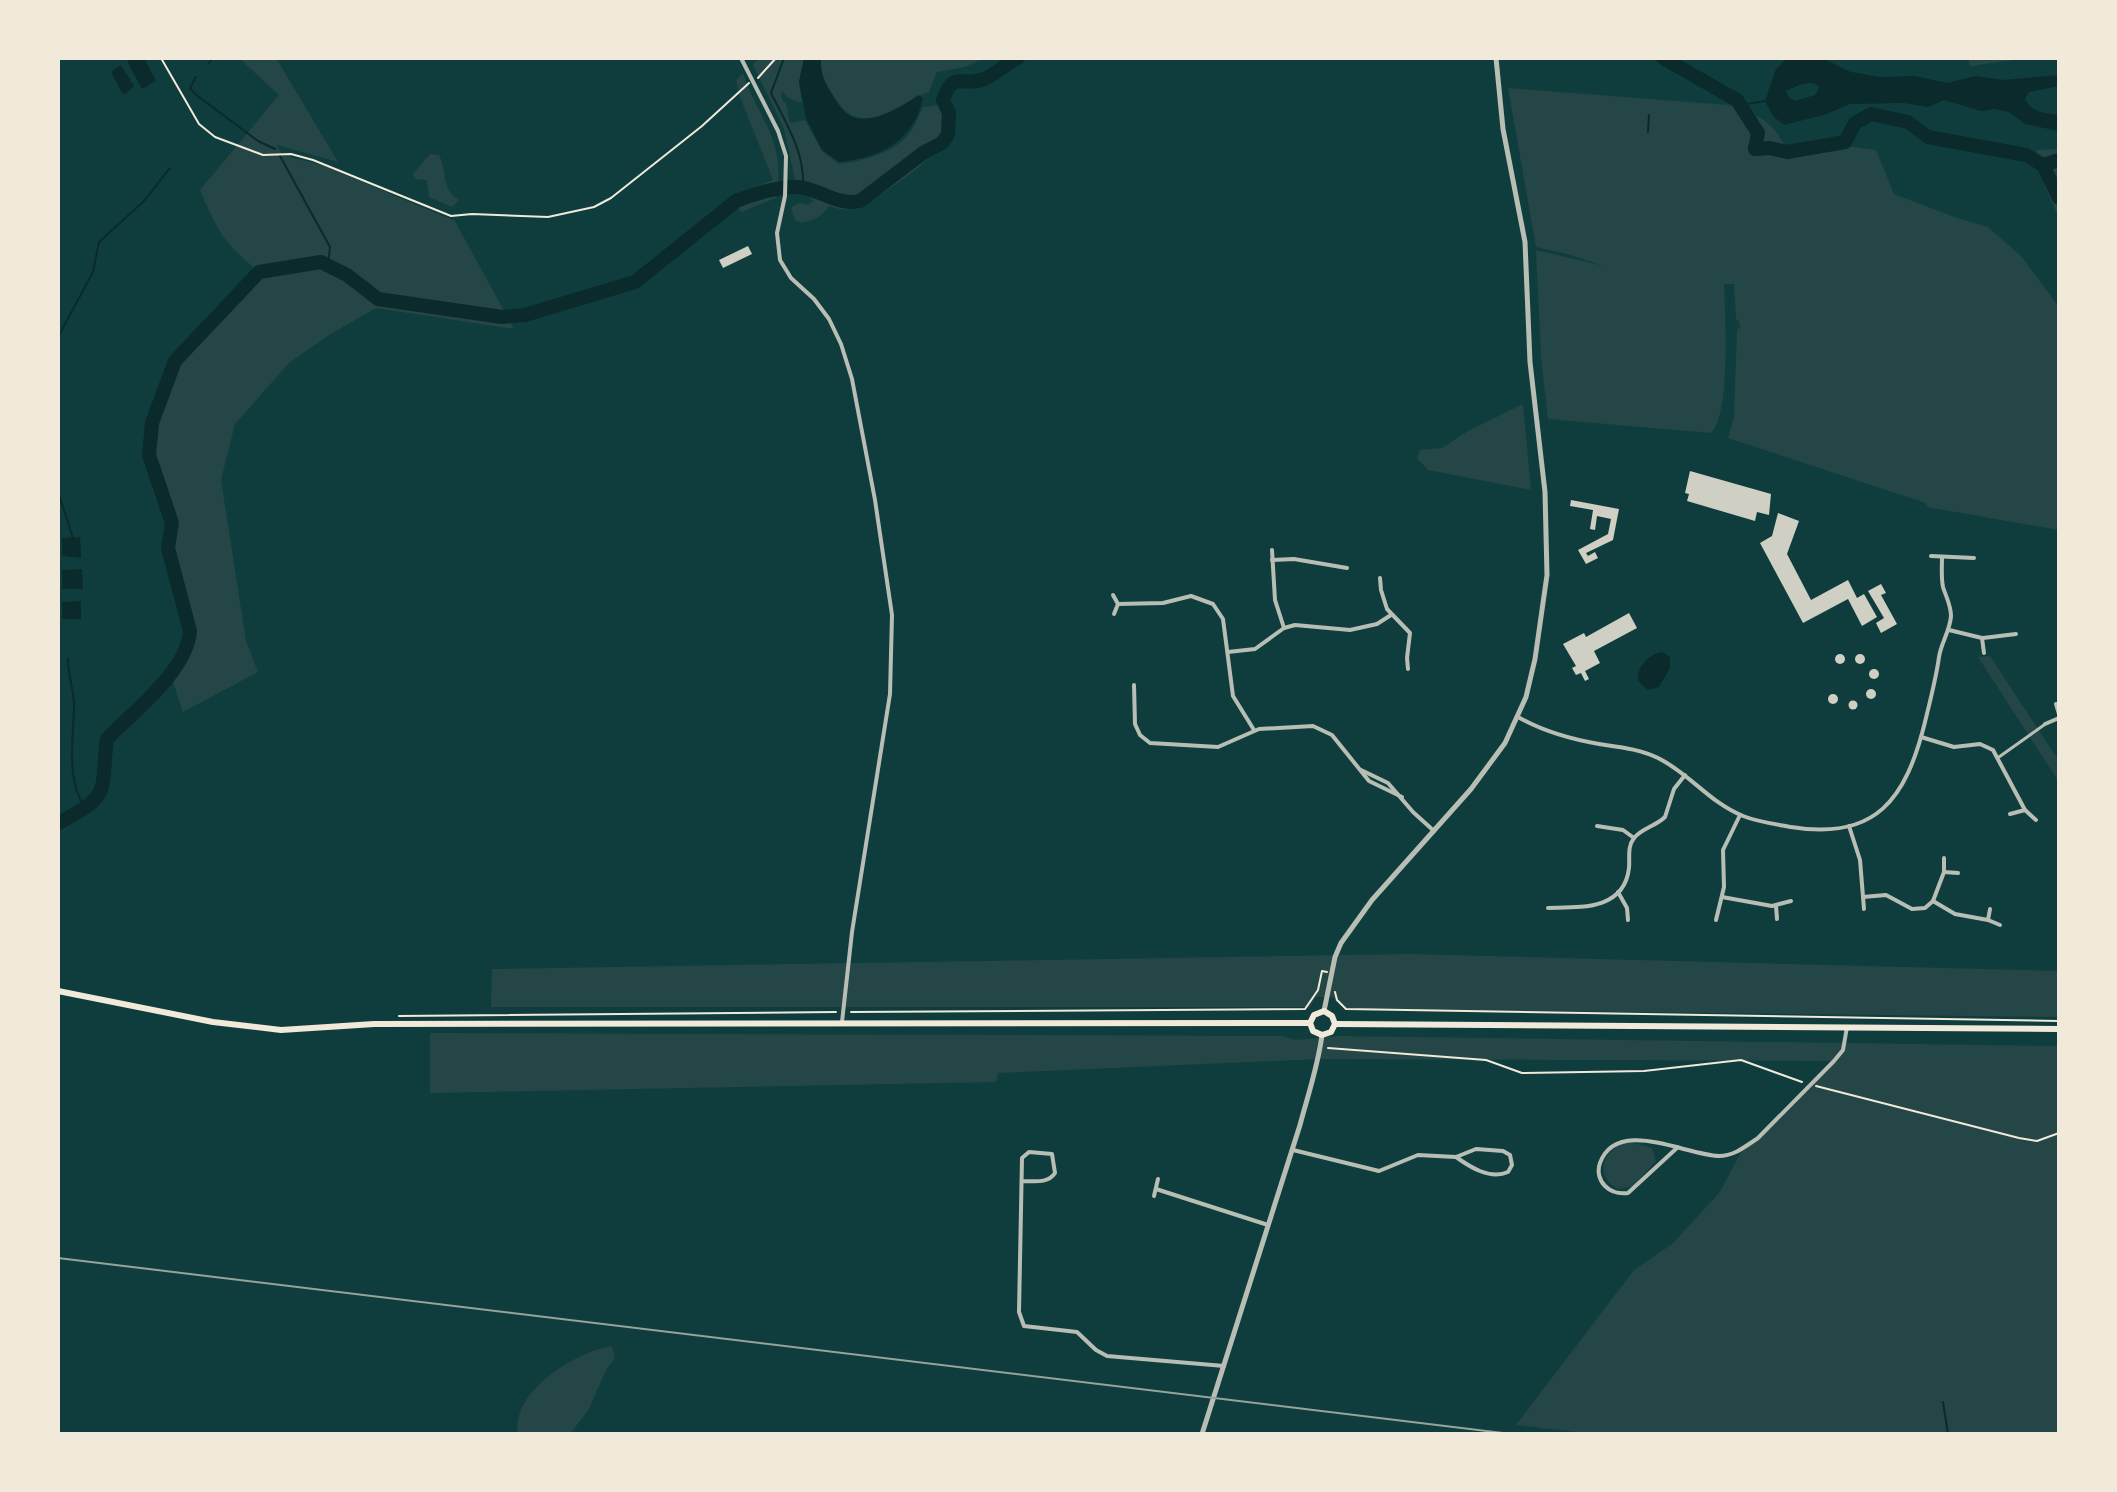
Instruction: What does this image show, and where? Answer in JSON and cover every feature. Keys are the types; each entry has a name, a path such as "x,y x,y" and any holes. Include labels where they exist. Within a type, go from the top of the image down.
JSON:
{"main road":[{"path":"58,991 213,1022 281,1030 374,1024 1310,1023"},
{"path":"1324,1011 1332,1016 1335,1024 1331,1032 1322,1035 1313,1031 1310,1023 1314,1015 1324,1011"},
{"path":"1335,1024 2059,1029"}],"street":[{"path":"741,58 782,141 787,179 777,233 779,255 791,278 814,299 829,319 846,358 856,395 892,615 890,694 865,842 842,1023"},
{"path":"1324,1011 1341,943 1359,916 1490,764 1518,717 1528,691 1541,627 1547,575 1547,530 1527,332 1525,242 1499,100 1496,58"},
{"path":"1272,550 1275,600 1284,628"},
{"path":"1931,556 1974,558"},
{"path":"1518,717 1554,734 1652,755 1685,775 1706,794 1754,820 1806,829 1849,826 1872,816 1894,798 1913,767 1940,651 1949,630 1951,611 1942,579 1942,557"},
{"path":"1272,560 1294,559 1347,568"},
{"path":"1380,578 1381,590 1391,615 1410,633 1408,669"},
{"path":"1113,595 1118,604"},
{"path":"1118,604 1163,603 1185,597 1202,598 1213,604 1221,614 1233,696 1254,730"},
{"path":"1114,614 1118,604"},
{"path":"1228,652 1259,647 1284,628 1299,624 1350,630 1377,624 1391,615"},
{"path":"1949,630 1982,638 2016,634"},
{"path":"1982,638 1984,653"},
{"path":"1134,685 1135,724 1140,735 1150,743 1218,747 1254,730 1305,725 1322,729 1341,744 1375,785 1402,797 1434,831"},
{"path":"1999,757 2059,716 2056,704"},
{"path":"1921,737 1954,747 1988,746 1999,757 2025,810 2036,820"},
{"path":"1548,908 1598,905 1618,892 1628,874 1629,849 1634,838 1665,817 1674,789 1685,775"},
{"path":"2010,814 2025,810"},
{"path":"1716,920 1722,897 1723,850 1740,815"},
{"path":"1597,826 1623,830 1634,838"},
{"path":"1849,826 1860,860 1864,909"},
{"path":"1863,897 1886,895 1916,909 1925,908 1933,901 1944,872 1944,858"},
{"path":"1944,872 1958,873"},
{"path":"1618,892 1627,908 1628,920"},
{"path":"1722,897 1776,906 1791,901"},
{"path":"1567,898 1568,907"},
{"path":"1933,901 1955,914 2000,925"},
{"path":"1776,906 1777,919"},
{"path":"1988,920 1990,909"},
{"path":"1678,1147 1628,1193 1613,1192 1599,1175 1600,1162 1620,1141 1632,1139 1678,1147 1717,1156 1730,1155 1743,1148 1758,1138 1843,1050 1847,1027"},
{"path":"1202,1434 1293,1150 1322,1035"},
{"path":"1293,1150 1379,1171 1418,1155 1456,1157 1472,1150 1503,1151 1510,1155 1512,1165 1508,1172 1496,1175 1469,1167 1456,1157"},
{"path":"1023,1181 1051,1178 1055,1173 1052,1154 1026,1153 1022,1158 1019,1312 1024,1326 1077,1332 1107,1356 1224,1366"},
{"path":"1154,1196 1158,1179"},
{"path":"1156,1189 1269,1225"}],"path":[{"path":"161,58 199,124 215,137 263,155 291,154 313,160 451,216 548,217 594,207 611,198 702,126 748,84"},
{"path":"754,80 776,58"},
{"path":"389,1017 518,1013 1305,1009 1318,990 1322,971 1332,973"},
{"path":"1337,983 1337,1000 1346,1009 2059,1021"},
{"path":"1321,1047 1486,1060 1522,1073 1644,1071 1741,1060 1810,1085 2019,1138 2037,1141 2059,1133"}],"shaded area":[{"path":"144,58 156,81 142,89 127,61"},
{"path":"239,58 276,58 338,162 277,145 282,155 322,165 455,221 514,329 376,308 289,363 235,424 221,480 246,641 258,672 183,712 170,673 182,658 190,631 168,548 172,523 149,455 152,423 175,361 259,272 223,236 200,190 279,95"},
{"path":"759,58 804,58 799,82 802,103 790,99 781,91 782,100 786,103 790,123 805,120 822,151 839,164 867,159 894,147 910,132 923,107 938,105 945,114 937,145 911,173 862,205 848,209 829,206 814,219 802,223 795,220 791,208 798,203 808,205 813,201 806,192 795,192 784,129 753,65"},
{"path":"804,58 821,58 822,72 829,90 845,112 855,118 874,118 918,95 923,98 912,126 893,145 881,151 839,162 822,150 806,118 799,82"},
{"path":"821,58 984,58 965,67 937,72 929,92 868,118 846,111 835,99 822,74"},
{"path":"1787,58 1822,58 1851,72 1880,77 1915,76 1947,83 1976,76 2004,80 2059,75 2059,86 2029,92 2025,99 2035,110 2059,115 2059,131 2025,124 2009,112 1994,109 1981,111 1944,100 1928,107 1904,103 1850,104 1827,114 1784,125 1773,116 1765,101 1776,69","holes":["1801,84 1818,85 1815,95 1795,101 1789,98 1786,91"]},
{"path":"1968,58 2029,58 1970,66"},
{"path":"121,65 134,86 126,94 122,93 112,74"},
{"path":"743,73 770,132 778,177 776,198 741,212 736,201 743,192 773,180 740,97 736,80"},
{"path":"1508,88 1728,105 1766,121 1778,134 1789,155 1853,147 1876,150 1894,194 1988,227 2021,256 2059,307 2059,530 1927,507 1926,503 1728,438 1734,417 1737,329 1740,328 1736,319 1734,284 1724,284 1724,386 1722,406 1711,433 1548,419 1541,357 1536,250 1604,266 1536,247"},
{"path":"2059,149 2059,219 2041,176 2036,150"},
{"path":"430,154 439,155 449,190 459,200 452,207 429,197 427,180 416,179 413,174"},
{"path":"1523,404 1531,490 1428,470 1417,458 1420,450 1442,448 1468,431"},
{"path":"80,537 81,558 62,556 62,538"},
{"path":"82,569 83,589 62,589 62,570"},
{"path":"81,601 81,619 62,619 62,602"},
{"path":"1662,652 1670,657 1670,668 1659,687 1648,690 1638,681 1639,671 1648,658"},
{"path":"1990,656 2059,761 2059,782 1978,657"},
{"path":"1411,954 2059,971 2059,1017 1345,1009 1332,997 1316,997 1310,1007 491,1007 492,969"},
{"path":"430,1033 1282,1036 1296,1040 1338,1036 2059,1046 2059,1434 1595,1434 1516,1425 1634,1270 1672,1244 1720,1192 1743,1148 1758,1137 1833,1061 1319,1059 998,1073 996,1082 430,1093"},
{"path":"1631,1142 1652,1148 1656,1161 1633,1186 1618,1189 1605,1176 1603,1168 1614,1148"},
{"path":"612,1346 615,1358 606,1370 589,1409 570,1434 518,1434 519,1418 525,1403 548,1376 581,1356"}],"building":[{"path":"748,246 752,254 723,268 719,260"},
{"path":"1690,471 1771,494 1769,515 1757,512 1755,521 1687,501 1689,494 1685,493"},
{"path":"1571,500 1619,509 1613,540 1586,553 1588,556 1595,552 1598,558 1586,564 1578,550 1608,534 1611,519 1597,516 1595,530 1590,529 1593,510 1570,506"},
{"path":"1778,513 1799,521 1787,554 1811,600 1848,580 1857,598 1864,594 1877,617 1862,626 1848,599 1803,623 1760,543 1772,536"},
{"path":"1881,584 1886,593 1881,595 1897,624 1881,633 1876,623 1884,618 1868,591"},
{"path":"1629,613 1637,628 1594,651 1600,663 1585,671 1589,679 1585,681 1581,673 1576,675 1572,668 1576,666 1563,644 1584,633 1586,637"},
{"path":"1840,654 1845,659 1840,664 1835,659"},
{"path":"1860,654 1865,659 1860,664 1855,659"},
{"path":"1874,669 1879,674 1874,679 1869,674"},
{"path":"1871,689 1876,694 1871,699 1866,694"},
{"path":"1833,694 1838,699 1833,704 1828,699"},
{"path":"1853,700 1858,705 1853,710 1848,705"}],"waterway":[{"path":"209,63 213,58"},
{"path":"784,58 771,93 793,136 800,159 803,183 797,187"},
{"path":"58,823 96,798 103,782 107,739 158,690 180,661 187,646 190,631 168,548 172,523 149,455 152,423 175,361 259,272 321,262 347,275 378,299 502,317 525,315 635,282 736,201 750,196 798,187 843,201 860,201 923,153 942,143 948,134 949,113 943,100 951,85 959,81 984,79 1018,58"},
{"path":"1663,58 1737,100 1758,133 1755,149 1787,152 1845,142 1855,123 1871,114 1908,122 1928,137 2026,155 2043,165 2059,198"},
{"path":"196,77 190,88 195,94 258,141 275,149"},
{"path":"1741,105 1765,101"},
{"path":"1648,132 1649,115"},
{"path":"280,156 330,247 328,265"},
{"path":"2043,165 2059,160"},
{"path":"58,337 93,272 99,242 144,201 170,168"},
{"path":"58,492 73,538"},
{"path":"68,659 74,703 73,771 85,809"},
{"path":"1943,1402 1948,1434"}],"railway":[{"path":"58,1258 1511,1434"}]}
